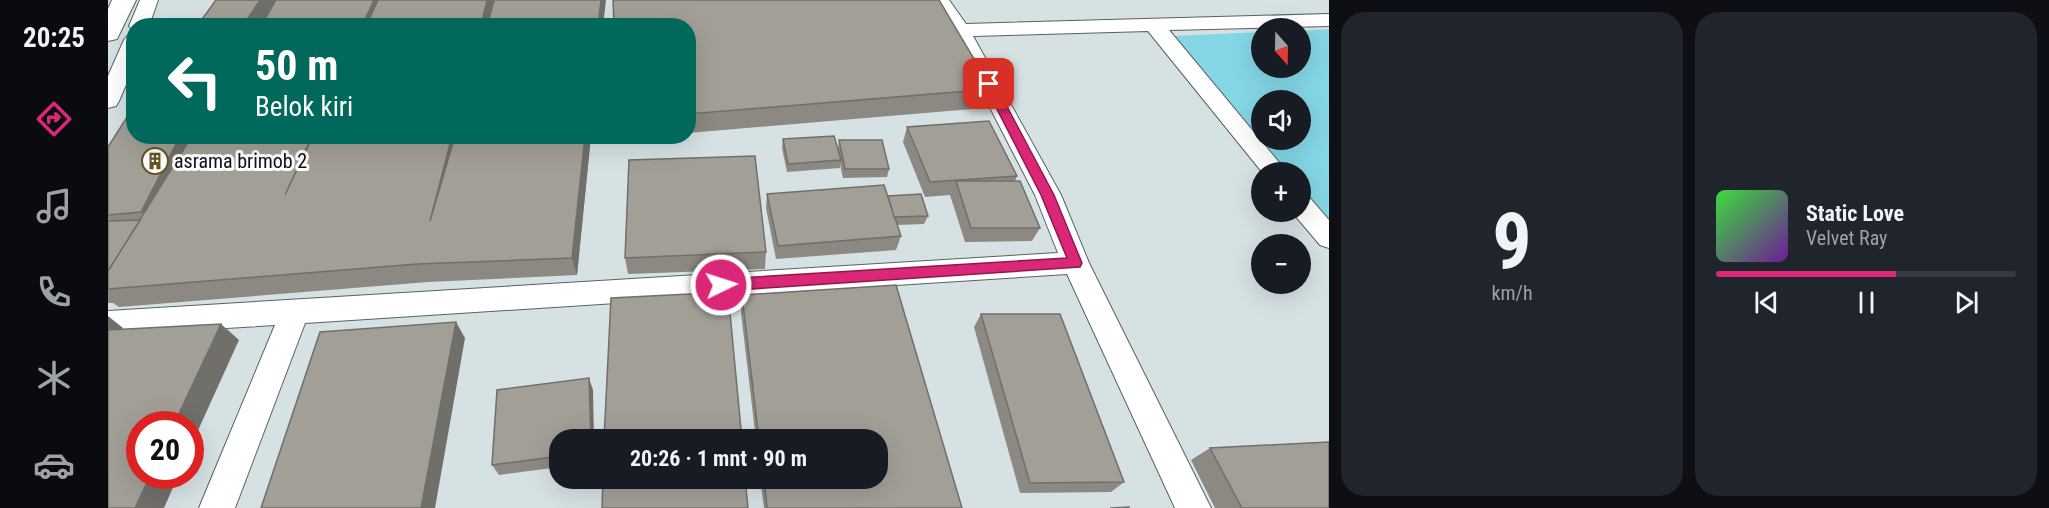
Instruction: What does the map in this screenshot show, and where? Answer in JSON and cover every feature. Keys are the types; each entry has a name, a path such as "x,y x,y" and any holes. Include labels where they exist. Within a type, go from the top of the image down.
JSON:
{"street":[{"path":"108,34 124,0"}],"lane":[{"path":"142,18 149,0"},
{"path":"939,0 960,30 1048,195 1076,263 1193,508"},
{"path":"960,30 1329,20"},
{"path":"1154,25 1267,162"},
{"path":"108,101 126,59"},
{"path":"1311,217 1329,238"},
{"path":"108,323 1076,263"},
{"path":"217,508 295,311"}],"shaded area":[{"path":"1329,29 1329,221 1311,199 1311,162 1280,162 1269,150 1311,150 1311,90 1251,90 1251,128 1173,36 1251,32 1251,78 1311,78 1311,30"}],"building":[{"path":"216,0 260,0 248,18 203,18"},
{"path":"276,0 374,0 366,18 266,18"},
{"path":"378,0 487,0 483,18 370,18"},
{"path":"494,0 601,0 599,18 489,18"},
{"path":"613,0 939,0 992,89 696,113 696,18 614,18"},
{"path":"126,119 126,144 176,144 141,212 108,215 108,147"},
{"path":"989,121 1017,176 930,182 907,127"},
{"path":"834,136 841,160 788,164 783,139"},
{"path":"839,140 882,140 889,169 845,169"},
{"path":"187,144 308,144 285,195 309,144 450,144 430,221 453,144 584,144 572,258 417,264 108,289 108,271"},
{"path":"755,156 766,252 625,258 629,160"},
{"path":"956,181 1020,181 1040,228 971,228"},
{"path":"884,185 901,236 778,246 767,194"},
{"path":"921,194 928,216 894,217 888,196"},
{"path":"140,220 108,271 108,221"},
{"path":"896,285 962,508 767,508 765,489 888,489 888,429 758,429 742,295"},
{"path":"728,292 741,429 605,429 611,298"},
{"path":"981,314 1060,314 1124,482 1030,483"},
{"path":"456,322 421,508 261,508 320,332"},
{"path":"221,324 180,411 126,411 126,489 144,489 135,508 108,508 108,330"},
{"path":"589,378 591,429 549,429 549,457 492,465 497,390"},
{"path":"1329,442 1329,508 1242,508 1210,448"},
{"path":"603,489 746,489 748,508 602,508"}],"place":[{"name":"asrama brimob 2","path":"155,161"}],"route":[{"path":"721,285 1076,263 1048,195 989,84"}]}
